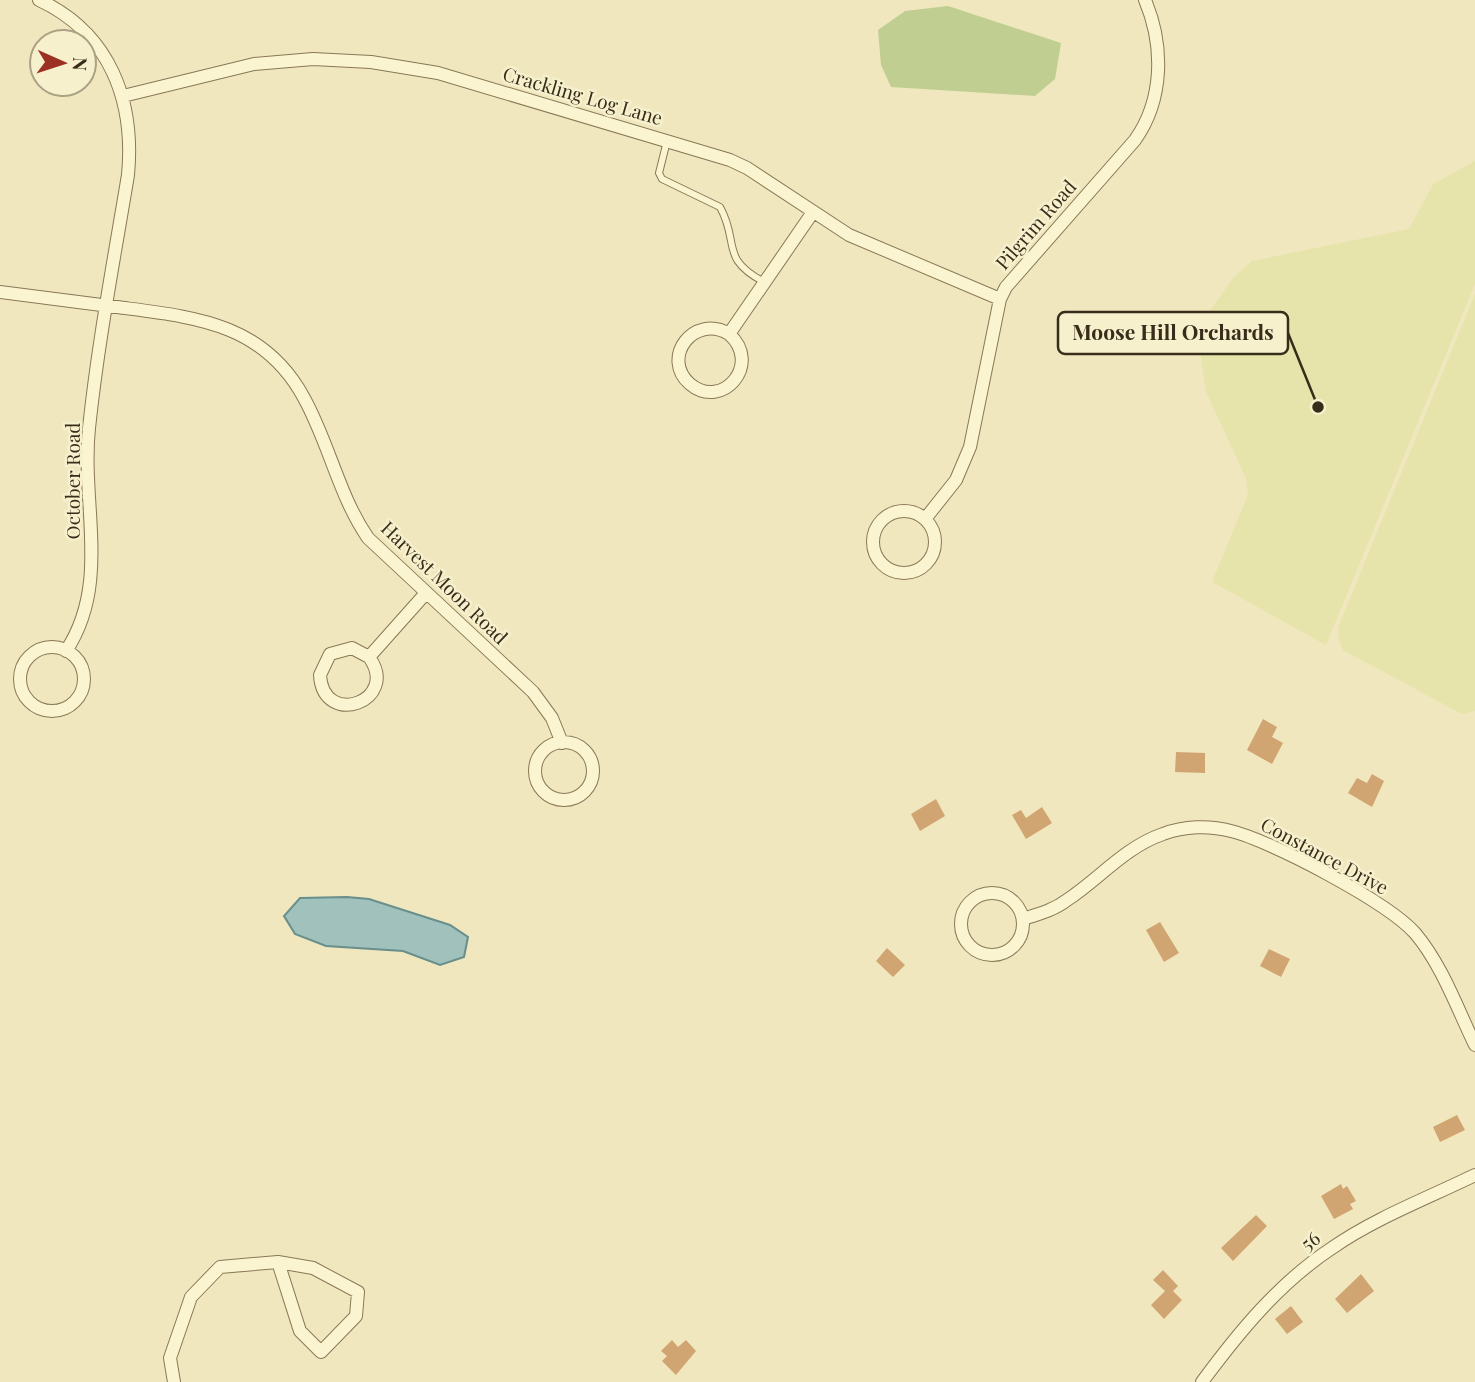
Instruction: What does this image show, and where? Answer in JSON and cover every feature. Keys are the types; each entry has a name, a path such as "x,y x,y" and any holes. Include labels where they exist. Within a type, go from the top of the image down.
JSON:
{"street":[{"name":"October Road","path":"39,0 79,24 114,74 129,116 130,154 106,306 87,453 91,591 82,625 66,651"},
{"name":"Pilgrim Road","path":"925,519 956,480 970,447 999,299 1014,276 1135,140 1146,122 1155,93 1159,63 1156,32 1145,0"},
{"name":"Crackling Log Lane","path":"123,96 254,64 313,59 371,62 439,73 713,153 747,168 849,235 999,299"},
{"path":"730,334 813,212"},
{"name":"Harvest Moon Road","path":"0,292 203,319 230,329 267,352 287,373 304,397 358,524 381,552 533,692 552,718 562,743"},
{"path":"705,328 718,328 730,334 738,343 742,355 742,368 736,379 726,388 714,391 701,390 690,384 682,374 679,361 681,348 688,337 705,328"},
{"path":"901,511 914,513 925,519 932,530 934,542 932,555 924,565 913,571 900,572 883,564 876,554 873,541 876,528 884,518 901,511"},
{"path":"369,657 426,593"},
{"path":"43,648 66,651 80,665 84,678 81,692 73,703 61,709 47,710 34,705 21,686 25,663 43,648"},
{"path":"352,648 369,657 376,668 377,681 367,698 349,705 337,703 327,696 320,675 330,654 340,649 352,648"},
{"path":"562,743 575,744 586,752 593,770 587,789 571,799 558,800 548,795 536,776 542,754 562,743"},
{"name":"Constance Drive","path":"1024,919 1067,901 1121,857 1149,840 1180,829 1230,831 1276,849 1350,887 1401,920 1433,958 1475,1045"},
{"path":"989,892 1009,897 1018,906 1024,919 1020,939 1011,949 999,955 979,953 968,944 962,932 961,919 966,906 976,897 989,892"},
{"name":"56","path":"1202,1382 1248,1324 1306,1267 1346,1239 1475,1175"},
{"path":"174,1382 170,1358 191,1297 220,1267 278,1262 313,1268 358,1292 356,1316 321,1352 300,1331 278,1262"}],"lane":[{"path":"667,139 659,173 662,178 720,207 732,253 747,273 765,282"}],"shaded area":[{"path":"1475,161 1475,284 1326,645 1214,583 1213,579 1248,495 1246,478 1206,392 1200,352 1207,315 1233,278 1252,261 1409,229 1433,184"},
{"path":"1475,294 1475,711 1462,714 1343,650 1338,638 1339,625"}],"green space":[{"path":"948,6 1061,43 1055,79 1035,96 891,87 881,65 878,30 905,11"}],"water":[{"path":"300,898 369,899 450,925 468,937 464,957 440,965 403,951 326,946 295,934 284,916"}],"building":[{"path":"1263,719 1277,727 1272,737 1283,743 1272,764 1247,750"},
{"path":"1176,752 1205,753 1205,773 1175,772"},
{"path":"1372,774 1384,781 1372,807 1348,793 1357,778 1367,783"},
{"path":"936,799 945,816 920,831 911,814"},
{"path":"1042,807 1052,823 1026,839 1012,815 1021,810 1026,818"},
{"path":"1160,922 1179,953 1164,962 1146,930"},
{"path":"887,948 905,965 893,977 876,961"},
{"path":"1269,949 1290,959 1281,977 1260,966"},
{"path":"1457,1115 1465,1130 1440,1142 1433,1127"},
{"path":"1341,1184 1343,1189 1347,1186 1356,1201 1350,1204 1353,1209 1334,1219 1321,1196"},
{"path":"1256,1215 1267,1226 1233,1261 1221,1248"},
{"path":"1163,1270 1178,1286 1173,1291 1182,1300 1164,1319 1151,1305 1165,1291 1153,1280"},
{"path":"1361,1274 1374,1291 1347,1313 1335,1299"},
{"path":"1291,1306 1303,1322 1287,1334 1275,1319"},
{"path":"672,1340 678,1347 686,1340 696,1351 676,1375 662,1361 667,1356 661,1351"}],"place":[{"name":"Moose Hill Orchards","path":"1318,407"}]}
